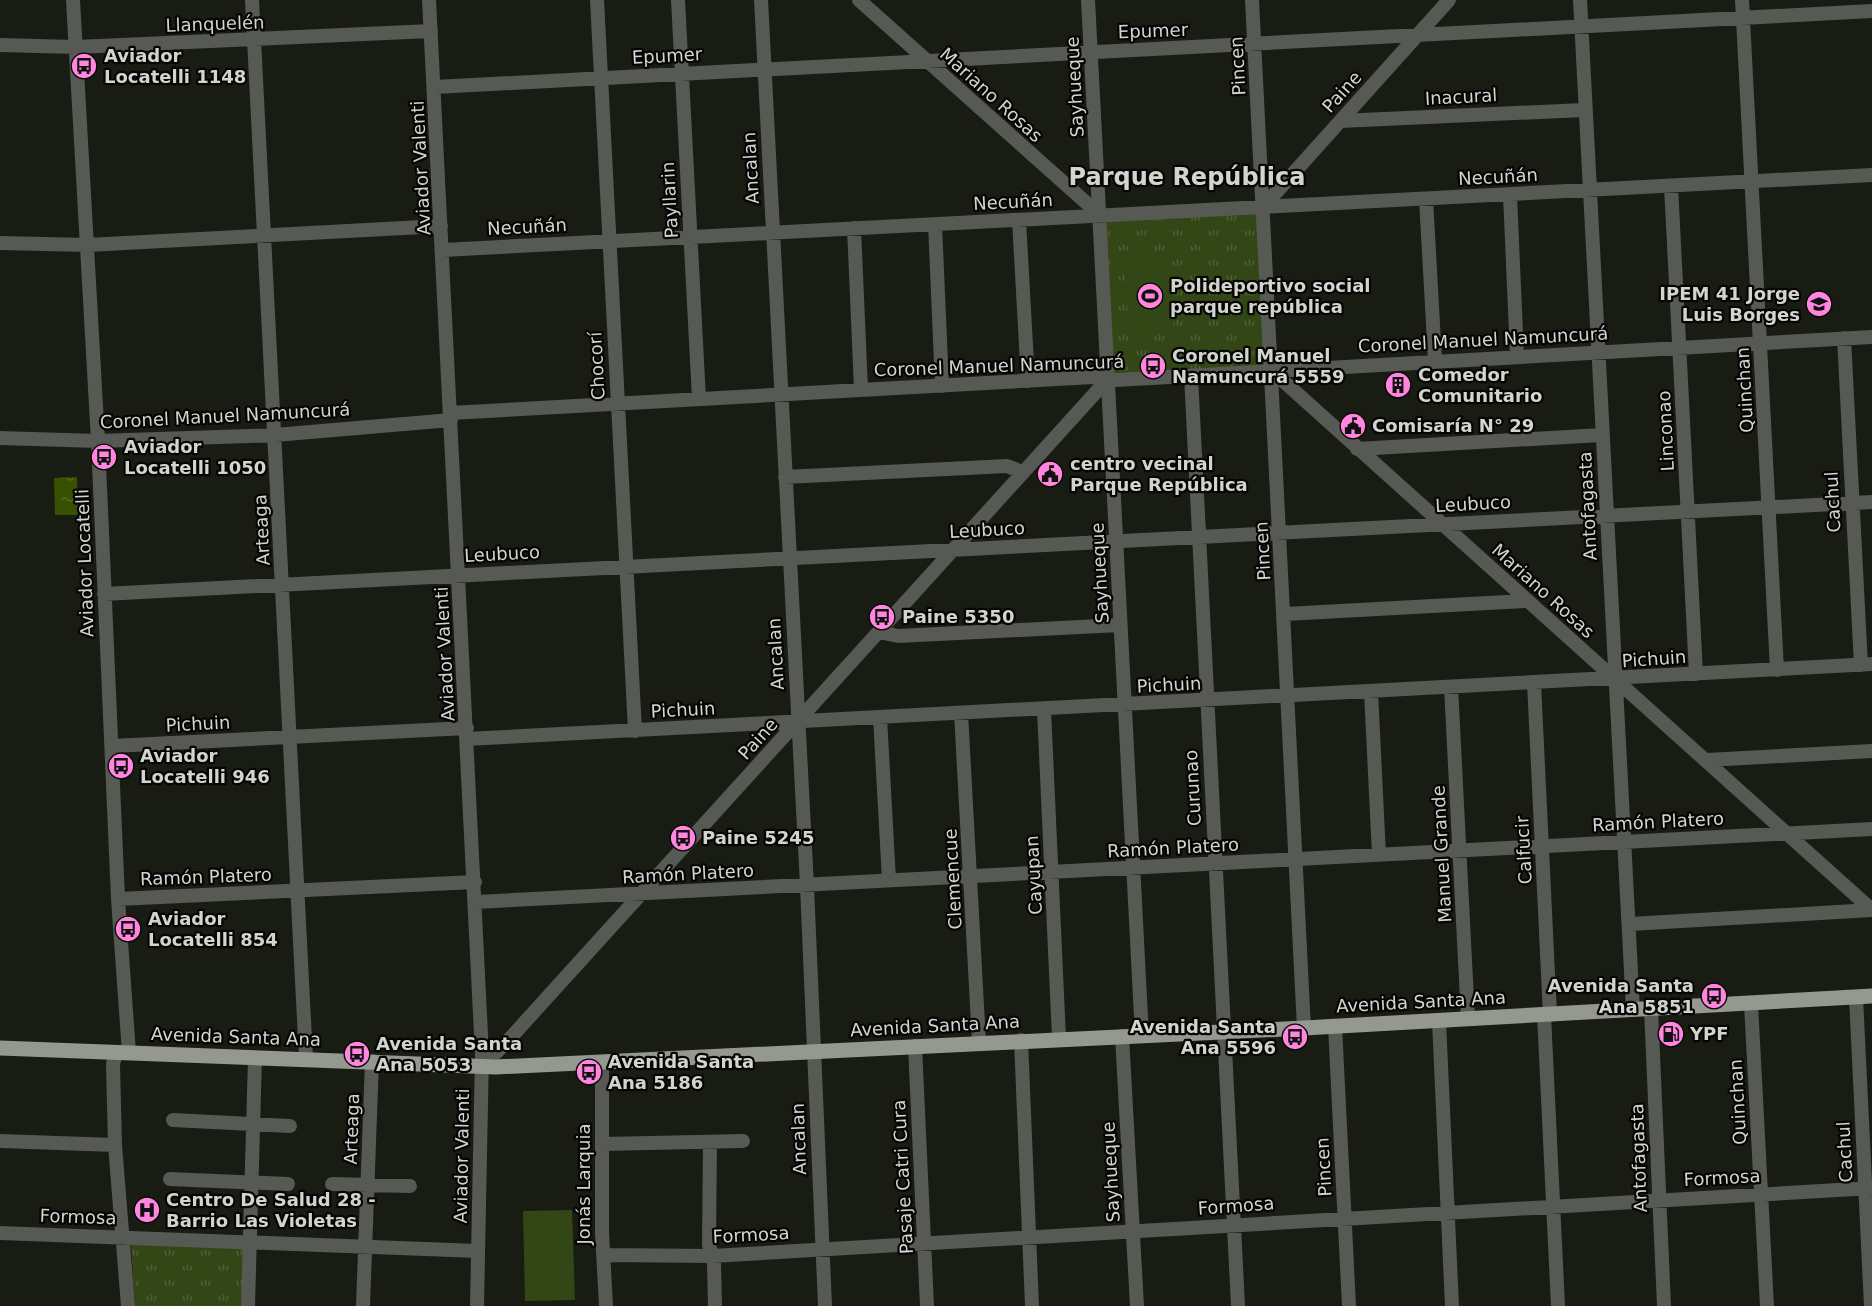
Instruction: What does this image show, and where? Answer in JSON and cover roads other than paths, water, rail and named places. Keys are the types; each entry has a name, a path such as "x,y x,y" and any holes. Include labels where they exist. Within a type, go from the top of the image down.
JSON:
{"main road":[{"name":"Avenida Santa Ana","path":"0,1048 482,1066 1225,1032 1864,997"}],"street":[{"name":"Aviador Locatelli","path":"73,0 98,441 118,899 122,1053 113,1064 115,1145 128,1306"},
{"name":"Arteaga","path":"252,0 306,1059"},
{"name":"Aviador Valenti","path":"429,0 476,902 482,1066 477,1306"},
{"name":"Chocorí","path":"597,0 635,731"},
{"name":"Payllarin","path":"678,0 699,399"},
{"name":"Ancalan","path":"760,0 807,886 825,1306"},
{"name":"Mariano Rosas","path":"859,0 1100,215"},
{"name":"Sayhueque","path":"1088,0 1142,1035"},
{"name":"Pincen","path":"1252,0 1263,207 1261,220 1285,614 1304,1028"},
{"name":"Paine","path":"1263,207 1449,0"},
{"name":"Antofagasta","path":"1580,0 1633,1010"},
{"name":"Quinchan","path":"1742,0 1777,670"},
{"name":"Epumer","path":"435,87 1872,11"},
{"name":"Llanquelén","path":"0,45 76,47 254,41 431,31"},
{"name":"Inacural","path":"1340,121 1584,110"},
{"name":"Necuñán","path":"443,250 1872,175"},
{"name":"Linconao","path":"1671,186 1696,674"},
{"path":"1509,195 1517,356"},
{"path":"1426,199 1435,360"},
{"path":"1019,220 1028,381"},
{"path":"934,224 942,386"},
{"path":"0,243 87,245 441,226"},
{"path":"854,228 861,389"},
{"name":"Coronel Manuel Namuncurá","path":"0,438 98,441 275,435 450,416 861,389 1094,377 1107,380 1191,376 1435,360 1872,337"},
{"name":"Cachul","path":"1844,338 1851,503 1866,665"},
{"name":"Mariano Rosas","path":"1271,370 1525,601 1707,760 1872,910"},
{"name":"Curunao","path":"1191,376 1238,1306"},
{"name":"Paine","path":"482,1066 504,1046 643,894 1107,380"},
{"path":"1358,448 1602,435"},
{"path":"785,477 1007,466 1022,472"},
{"name":"Leubuco","path":"104,594 1280,531 1872,502"},
{"path":"1285,614 1525,601"},
{"path":"879,632 898,636 1120,625"},
{"name":"Pichuin","path":"111,746 290,737 635,731 1866,665"},
{"name":"Calfucir","path":"1534,683 1558,1306"},
{"name":"Manuel Grande","path":"1451,687 1468,1019"},
{"path":"1371,692 1379,855"},
{"name":"Cayupan","path":"1044,710 1059,1038"},
{"name":"Clemencue","path":"961,713 978,1042"},
{"path":"880,717 889,880"},
{"path":"1707,760 1872,751"},
{"name":"Ramón Platero","path":"476,902 1872,829"},
{"name":"Ramón Platero","path":"118,899 475,882"},
{"path":"1630,924 1872,910"},
{"name":"Cachul","path":"1864,997 1871,1306"},
{"name":"Quinchan","path":"1751,1004 1767,1306"},
{"name":"Antofagasta","path":"1652,1009 1664,1306"},
{"path":"1439,1021 1452,1306"},
{"name":"Pincen","path":"1335,1026 1349,1306"},
{"name":"Sayhueque","path":"1122,1036 1131,1231 1137,1306"},
{"path":"1021,1040 1032,1306"},
{"name":"Pasaje Catri Cura","path":"915,1046 927,1306"},
{"path":"248,1306 255,1058"},
{"name":"Arteaga","path":"363,1306 372,1061"},
{"name":"Jonás Larquia","path":"602,1062 603,1255 606,1306"},
{"path":"173,1120 290,1126"},
{"path":"602,1144 742,1141"},
{"path":"0,1142 115,1145"},
{"path":"710,1142 709,1245 715,1306"},
{"path":"170,1179 288,1184"},
{"path":"332,1184 410,1186"},
{"name":"Formosa","path":"603,1255 711,1256 1868,1188"},
{"name":"Formosa","path":"0,1233 478,1251"}],"water":[{"path":"77,477 78,515 55,515 54,478"}],"place":[{"name":"Aviador Locatelli 1148","path":"84,66"},
{"name":"Polideportivo social parque república","path":"1150,296"},
{"name":"IPEM 41 Jorge Luis Borges","path":"1819,304"},
{"name":"Coronel Manuel Namuncurá 5559","path":"1153,366"},
{"name":"Comedor Comunitario","path":"1398,385"},
{"name":"Comisaría N° 29","path":"1353,426"},
{"name":"Aviador Locatelli 1050","path":"104,457"},
{"name":"centro vecinal Parque República","path":"1050,474"},
{"name":"Paine 5350","path":"882,617"},
{"name":"Aviador Locatelli 946","path":"121,766"},
{"name":"Paine 5245","path":"683,838"},
{"name":"Aviador Locatelli 854","path":"128,929"},
{"name":"Avenida Santa Ana 5851","path":"1714,996"},
{"name":"YPF","path":"1671,1034"},
{"name":"Avenida Santa Ana 5596","path":"1295,1037"},
{"name":"Avenida Santa Ana 5053","path":"357,1054"},
{"name":"Avenida Santa Ana 5186","path":"589,1072"},
{"name":"Centro De Salud 28 - Barrio Las Violetas","path":"147,1210"}],"district":[{"name":"Parque República","path":"1187,177"}]}
